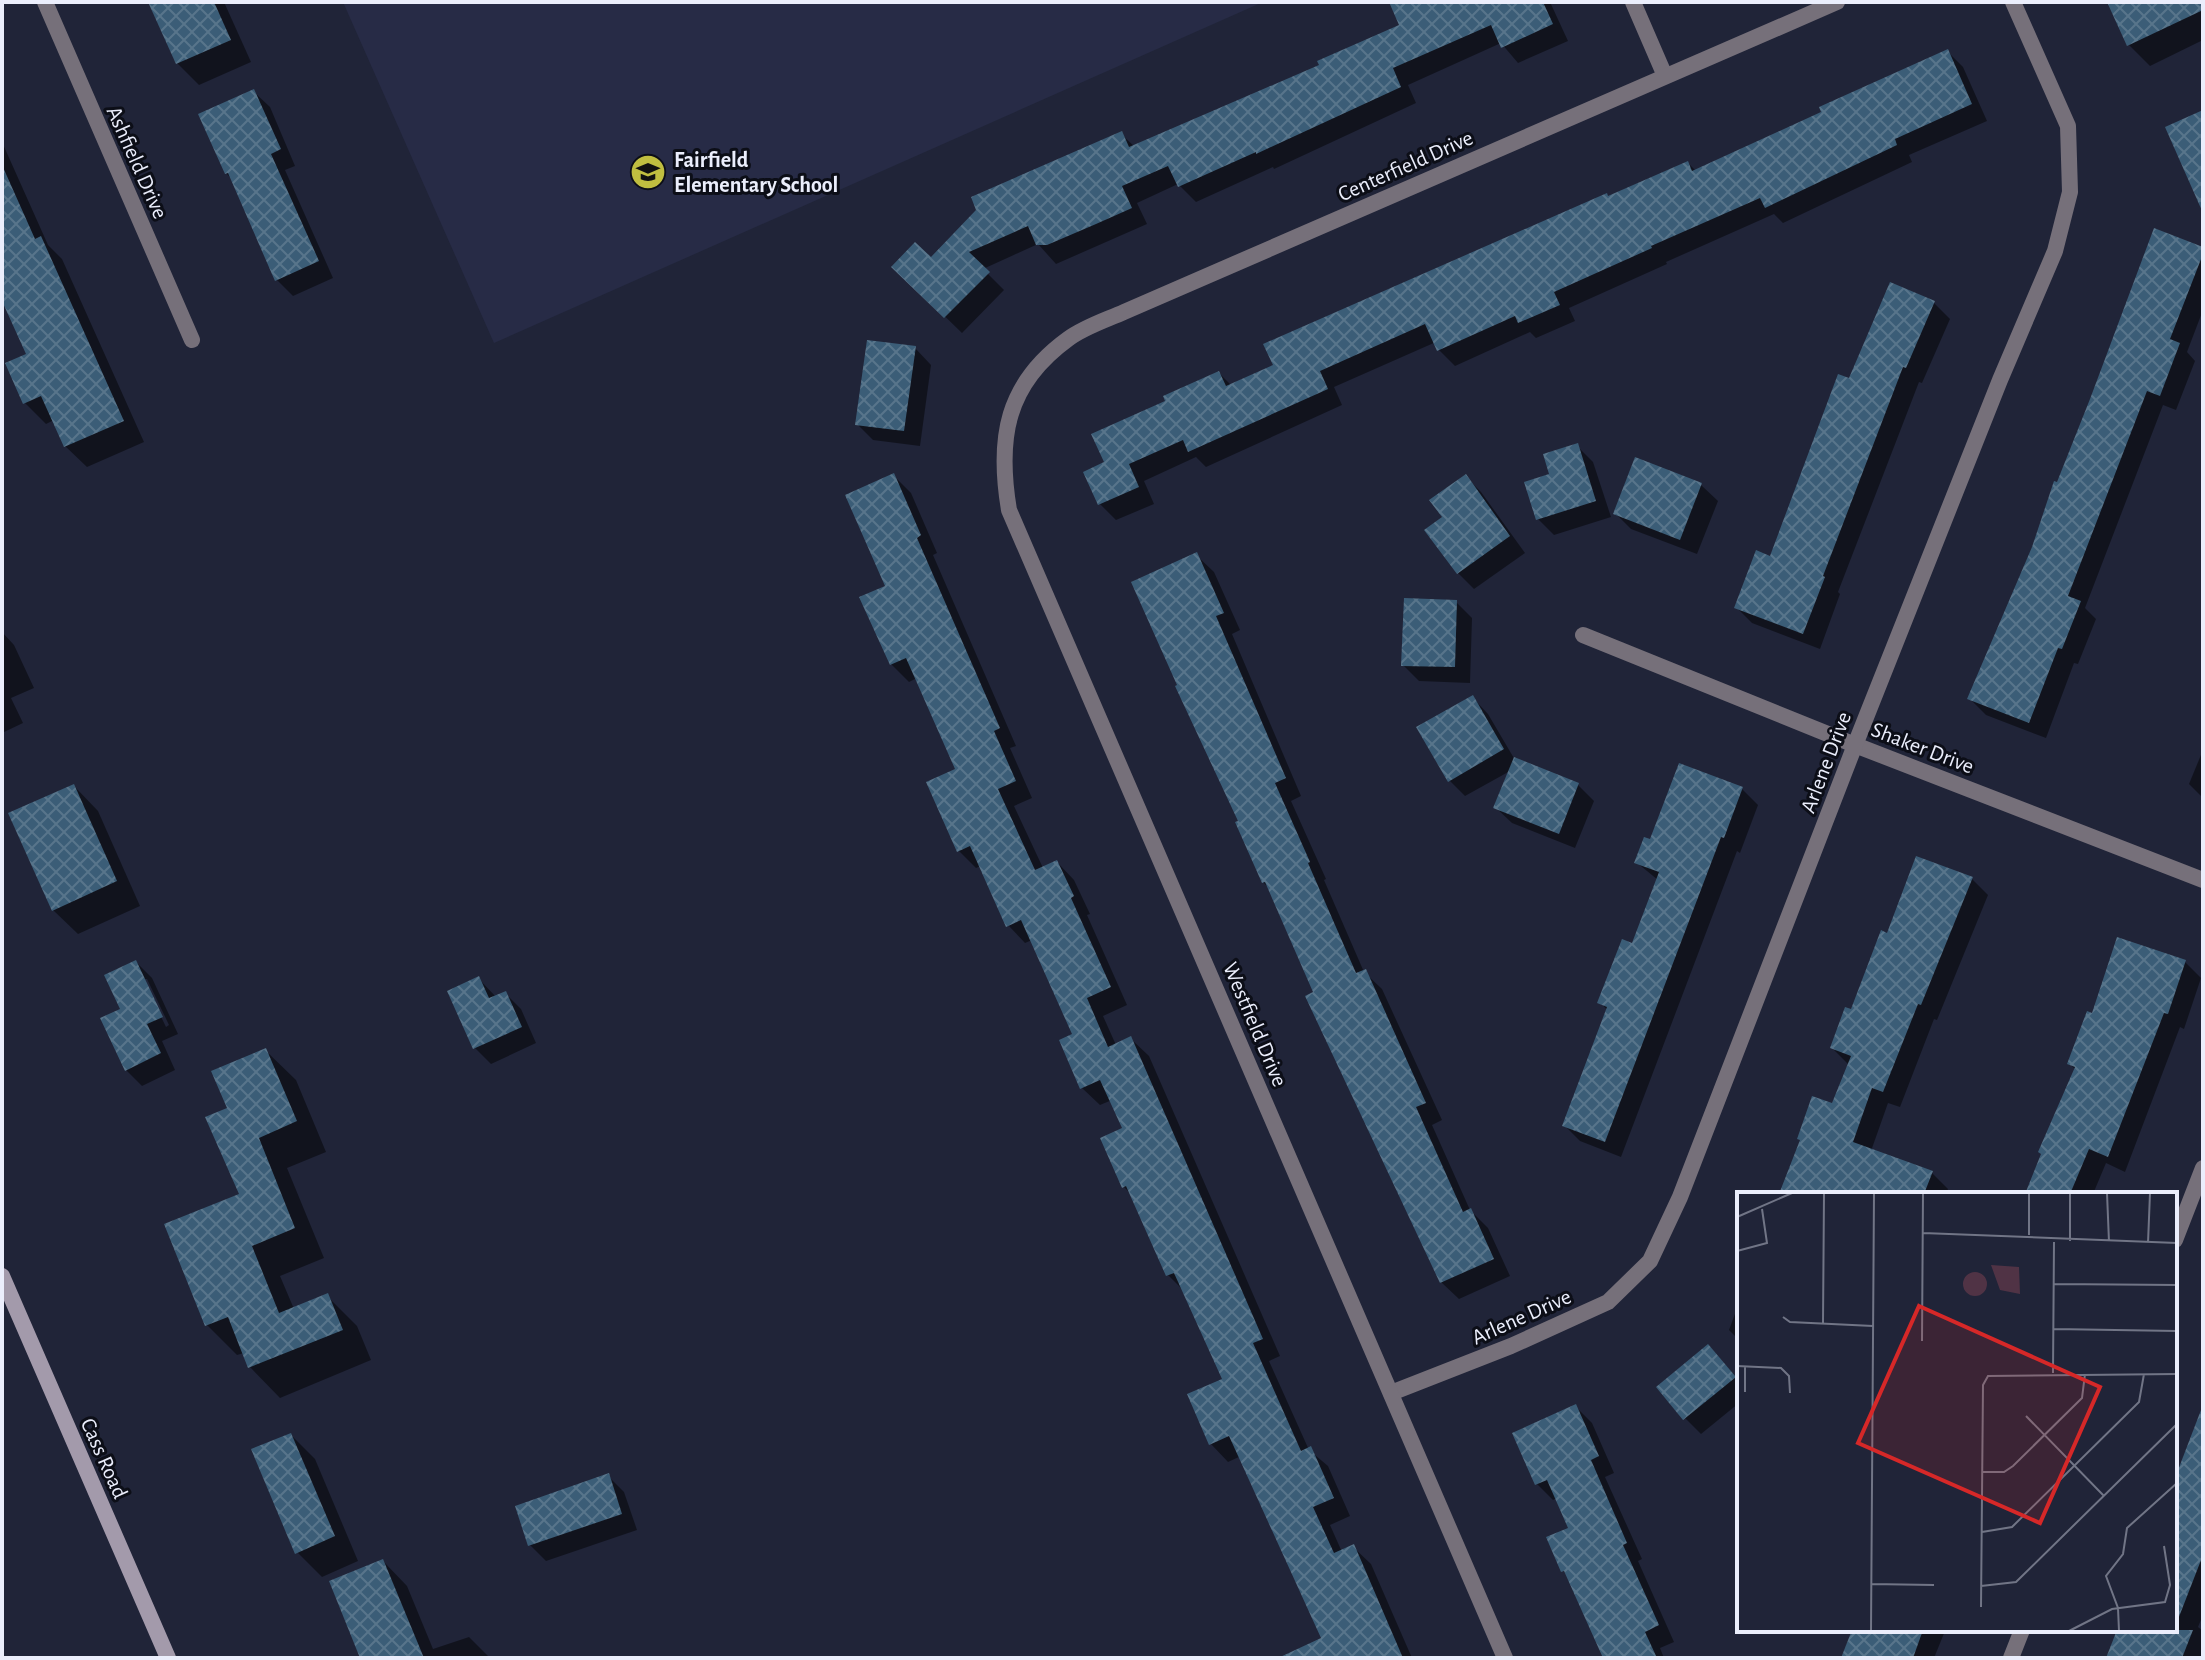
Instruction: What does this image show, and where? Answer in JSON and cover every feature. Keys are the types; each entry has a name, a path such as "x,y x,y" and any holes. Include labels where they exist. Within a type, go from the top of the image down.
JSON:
{"street":[{"name":"Ashfield Drive","path":"45,2 192,340"},
{"path":"1633,2 1665,76"},
{"name":"Centerfield Drive","path":"1015,401 1043,360 1070,337 1837,2"},
{"name":"Arlene Drive","path":"1391,1393 1511,1346 1608,1302 1650,1261 1686,1183 1855,745 2000,380 2055,251 2070,192 2068,126 2013,2"},
{"name":"Westfield Drive","path":"1015,401 1006,430 1002,470 1009,510 1505,1658"},
{"name":"Shaker Drive","path":"1583,635 2203,880"},
{"path":"2177,1235 2203,1168"},
{"name":"Cass Road","path":"2,1276 168,1658"},
{"path":"2011,1658 2021,1632"}],"shaded area":[{"name":"Fairfield Elementary School","path":"343,2 1263,2 494,343"}],"building":[{"path":"148,2 214,2 231,40 176,64"},
{"path":"1389,2 1543,2 1553,24 1501,48 1491,25 1393,68 1401,87 1256,154 1178,187 1168,166 1122,186 1132,208 1047,245 1036,245 1028,226 969,252 990,272 944,318 891,267 915,242 931,257 976,210 971,197 1122,131 1129,147 1319,65 1317,61 1399,25"},
{"path":"2107,2 2203,2 2203,10 2127,46"},
{"path":"1948,49 1972,104 1895,139 1897,145 1765,208 1760,198 1651,246 1554,292 1560,305 1518,323 1515,316 1437,351 1425,324 1320,371 1328,389 1188,452 1183,440 1129,464 1139,487 1098,505 1083,472 1104,462 1091,434 1165,401 1163,396 1219,371 1226,386 1273,365 1263,344 1607,193 1608,196 1688,161 1692,171 1821,112 1819,107"},
{"path":"254,89 281,149 271,154 319,261 275,281 228,173 225,174 198,114"},
{"path":"2203,110 2203,213 2165,127"},
{"path":"2,165 35,239 41,236 124,421 64,447 41,396 23,404 5,363 26,354 2,301"},
{"path":"2154,228 2203,247 2203,254 2170,339 2180,343 2160,396 2147,391 2068,596 2081,601 2062,649 2058,648 2029,723 1967,699 2032,547 2054,481 2057,482 2090,399"},
{"path":"1890,282 1935,301 1906,368 1903,367 1803,634 1734,608 1756,550 1770,556 1838,374 1849,378"},
{"path":"867,340 916,346 904,431 855,425"},
{"path":"1578,443 1596,501 1536,520 1524,482 1549,474 1543,454"},
{"path":"1635,457 1702,483 1680,540 1613,514"},
{"path":"894,473 921,535 917,538 1000,728 994,731 1016,781 998,789 1035,870 1057,860 1111,987 1087,998 1108,1047 1131,1036 1263,1339 1253,1343 1301,1451 1311,1446 1334,1498 1313,1507 1334,1553 1354,1544 1403,1658 1278,1658 1321,1638 1229,1436 1209,1445 1187,1394 1222,1379 1174,1273 1166,1276 1126,1186 1122,1188 1100,1138 1122,1128 1100,1080 1080,1089 1059,1040 1072,1034 1021,920 1006,927 970,846 957,852 926,782 955,769 906,658 890,665 859,597 885,586 845,495"},
{"path":"1466,474 1510,536 1457,574 1424,530 1442,517 1429,500"},
{"path":"1197,552 1224,613 1216,616 1286,778 1275,783 1308,863 1356,973 1366,969 1426,1103 1416,1107 1463,1212 1471,1208 1494,1259 1440,1283 1305,996 1313,992 1131,582"},
{"path":"1404,598 1457,600 1455,667 1401,666"},
{"path":"1473,695 1504,749 1448,782 1416,727"},
{"path":"1514,757 1579,783 1559,834 1493,808"},
{"path":"1679,763 1743,787 1605,1142 1562,1126 1607,1007 1597,1003 1622,939 1632,943 1659,872 1634,863 1644,837 1650,839"},
{"path":"74,784 117,881 52,911 8,813"},
{"path":"1916,856 1973,877 1883,1092 1872,1088 1853,1142 1933,1171 1925,1192 1780,1192 1800,1140 1797,1139 1812,1096 1832,1103 1851,1056 1830,1048 1845,1007 1851,1009 1881,930 1887,933"},
{"path":"2117,937 2186,960 2168,1014 2164,1013 2108,1157 2089,1149 2071,1192 2026,1192 2041,1154 2038,1152 2075,1067 2067,1064 2087,1011 2092,1013"},
{"path":"136,960 163,1017 147,1024 161,1053 125,1071 100,1018 120,1009 104,975"},
{"path":"479,976 489,998 506,991 522,1027 473,1049 447,991"},
{"path":"266,1048 297,1121 259,1138 295,1228 252,1246 279,1313 328,1293 343,1330 248,1368 228,1317 205,1326 164,1224 239,1194 205,1117 227,1108 211,1071"},
{"path":"1708,1344 1736,1377 1683,1420 1656,1387"},
{"path":"1576,1404 1599,1456 1591,1460 1627,1543 1623,1545 1659,1625 1645,1632 1657,1658 1603,1658 1546,1537 1568,1528 1547,1480 1535,1485 1512,1433"},
{"path":"2201,1410 2203,1555 2177,1622 2177,1473"},
{"path":"291,1433 335,1536 295,1554 251,1449"},
{"path":"609,1473 622,1514 528,1546 515,1506"},
{"path":"383,1559 424,1658 360,1658 329,1581"},
{"path":"2193,1630 2182,1658 2106,1658 2116,1632"},
{"path":"1851,1632 1922,1632 1913,1658 1841,1658"}],"place":[{"name":"Fairfield Elementary School","path":"648,172"}]}
